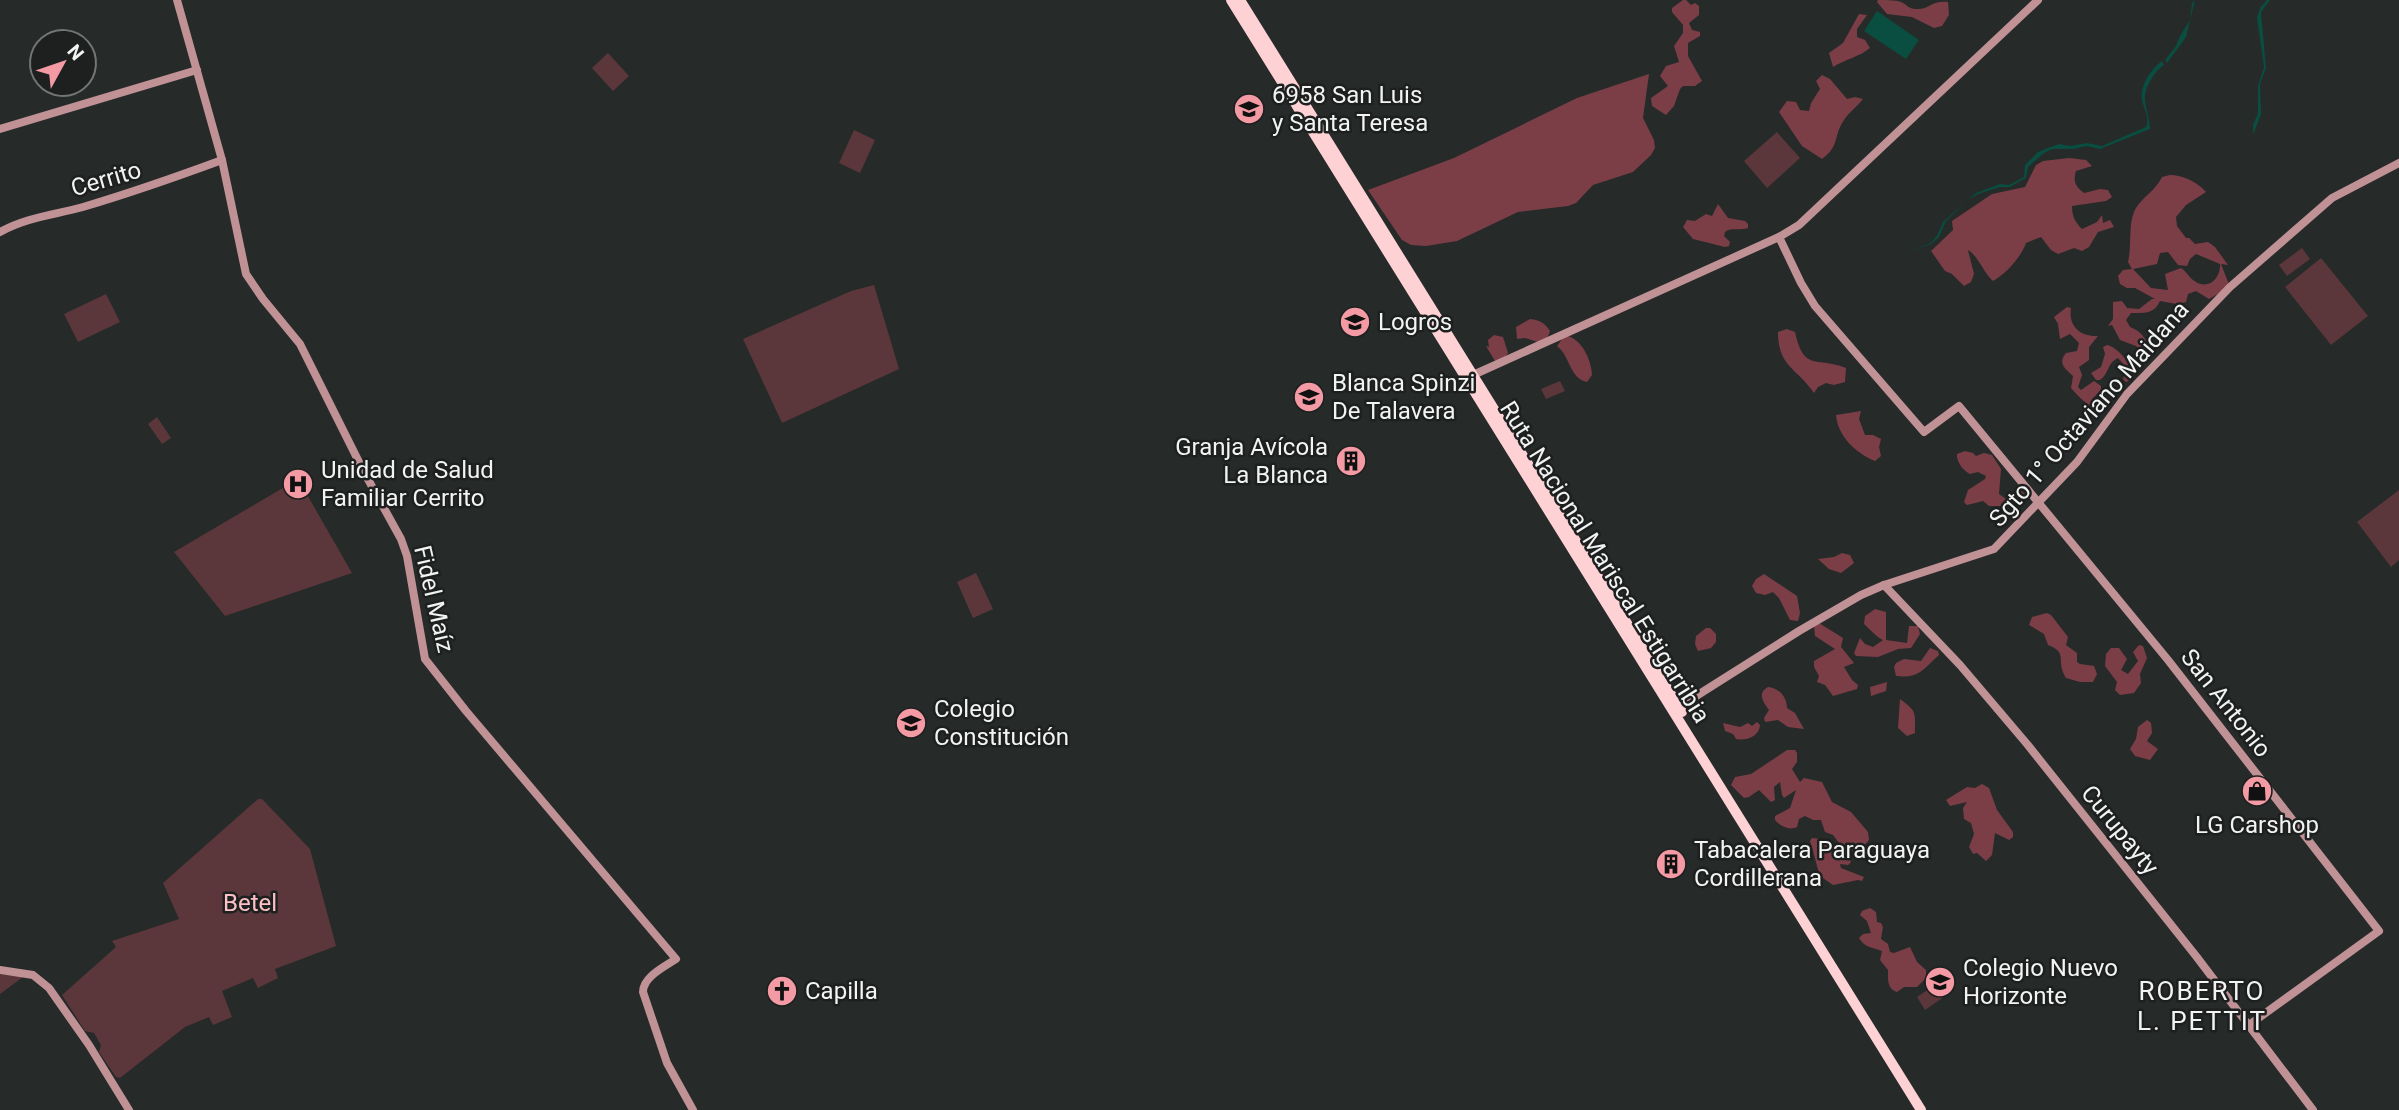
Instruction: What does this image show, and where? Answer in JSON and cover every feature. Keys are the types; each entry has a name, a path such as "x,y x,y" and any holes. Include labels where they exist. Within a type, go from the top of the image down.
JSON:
{"highway":[{"name":"Ruta Nacional Mariscal Estigarribia","path":"1231,0 1929,1110"},
{"name":"Ruta Nacional Mariscal Estigarribia","path":"1240,0 1473,374 1921,1110"}],"street":[{"name":"Fidel Maíz","path":"177,0 222,160 246,274 262,299 300,344 401,539 407,556 425,659 676,959 646,981 642,992 667,1063 694,1110"},
{"path":"1473,374 1779,237 1799,225 2038,0"},
{"path":"0,129 197,70"},
{"name":"Cerrito","path":"0,232 24,220 79,208 222,160"},
{"name":"Sgto 1° Octaviano Maidana","path":"1676,709 1799,631 1884,585 1994,549 2077,462 2127,394 2230,287 2332,198 2399,163"},
{"name":"San Antonio","path":"1779,237 1815,306 1924,432 1959,406 2168,660 2379,931 2249,1025"},
{"name":"Curupayty","path":"1884,585 1960,665 2027,744 2188,946 2313,1110"},
{"path":"0,970 33,975 50,988 129,1110"}],"green space":[{"path":"608,53 629,76 613,91 592,68"},
{"path":"854,130 875,140 860,173 839,163"},
{"path":"1777,132 1800,158 1767,188 1744,161"},
{"path":"2302,248 2310,259 2287,276 2279,265"},
{"path":"2321,258 2368,316 2331,345 2285,287"},
{"path":"874,285 899,369 782,423 743,339 851,291"},
{"path":"106,294 120,322 78,342 64,314"},
{"path":"1560,381 1565,391 1546,399 1541,389"},
{"path":"157,417 171,438 162,444 148,424"},
{"path":"298,479 352,573 225,616 174,552"},
{"path":"2399,490 2399,560 2391,567 2357,522"},
{"path":"976,573 993,609 973,618 957,582"},
{"name":"Betel","path":"258,799 262,799 310,849 336,946 275,969 278,978 258,988 253,978 222,991 232,1017 213,1025 209,1017 185,1027 120,1078 116,1077 99,1052 101,1045 94,1033 85,1031 62,995 116,947 112,941 179,919 163,883"},
{"path":"0,974 23,977 0,994"},
{"path":"1942,980 1951,992 1925,1010 1917,997"}],"shaded area":[{"path":"1683,0 1699,6 1699,15 1689,23 1692,30 1700,32 1700,36 1688,43 1688,56 1702,81 1695,86 1683,86 1674,106 1666,115 1652,106 1651,98 1668,86 1660,76 1666,66 1679,62 1674,46 1683,33 1683,25 1672,12 1672,8"},
{"path":"1878,0 1899,1 1916,9 1937,2 1948,2 1949,15 1942,26 1934,28 1912,17 1887,14"},
{"path":"2195,0 2186,37 2167,63 2165,60 2190,20 2192,3"},
{"path":"2270,0 2261,12 2266,68 2260,84 2261,114 2253,135 2253,125 2258,113 2258,86 2264,67 2257,18 2260,8"},
{"path":"1877,11 1919,40 1906,59 1864,31"},
{"path":"1859,14 1867,15 1857,29 1857,37 1865,40 1870,48 1833,67 1829,53 1843,43"},
{"path":"2162,61 2164,65 2150,81 2145,95 2150,129 2100,149 2086,146 2052,149 2028,167 2026,178 2010,187 2000,187 1968,200 1976,193 2000,184 2009,185 2024,177 2025,165 2038,152 2059,144 2070,146 2087,143 2102,146 2146,127 2143,89 2150,73"},
{"path":"1649,74 1643,118 1655,148 1633,172 1593,185 1576,203 1518,212 1457,241 1426,246 1411,245 1402,240 1368,190 1454,158 1577,98"},
{"path":"1822,75 1830,79 1847,99 1863,99 1848,114 1834,145 1822,159 1802,146 1779,112 1787,101 1796,102 1800,110 1809,111 1820,89 1816,81"},
{"path":"2069,158 2086,160 2092,166 2076,171 2076,183 2084,193 2108,190 2112,197 2106,201 2072,206 2076,221 2082,229 2097,222 2102,215 2103,223 2110,220 2114,227 2098,232 2089,247 2082,251 2074,248 2058,254 2051,250 2041,237 2026,243 2012,265 1993,281 1968,250 1974,274 1971,282 1964,286 1945,271 1931,251 1953,230 1952,221 1992,194 2025,187 2036,165 2043,161"},
{"path":"2175,175 2185,178 2206,192 2186,205 2176,217 2177,226 2186,238 2195,244 2208,242 2215,247 2228,265 2221,264 2230,287 2209,299 2196,291 2188,294 2186,302 2177,304 2160,301 2152,311 2131,313 2126,320 2130,327 2140,333 2150,348 2147,357 2136,346 2120,340 2112,325 2108,326 2113,319 2113,302 2122,301 2127,308 2139,309 2155,299 2135,288 2120,284 2118,276 2123,270 2132,269 2128,262 2134,212 2162,177","holes":["2168,252 2178,265 2187,266 2196,254 2220,264 2220,269 2216,278 2204,285 2193,280 2181,268 2165,274 2168,290 2151,288 2133,269 2157,264 2160,253"]},
{"path":"1968,200 1946,221 1939,237 1931,244 1907,252 1931,243 1943,222"},
{"path":"1718,204 1728,218 1748,224 1748,228 1725,232 1724,236 1730,242 1729,246 1725,247 1693,239 1683,227 1687,220 1695,221 1706,214 1712,216"},
{"path":"2067,307 2071,308 2072,321 2077,330 2086,335 2098,336 2089,347 2089,360 2079,367 2082,375 2078,387 2081,390 2094,381 2101,386 2101,390 2092,399 2098,405 2110,404 2105,407 2094,408 2071,388 2073,376 2062,360 2066,353 2077,351 2079,343 2070,334 2060,339 2054,317"},
{"path":"1530,319 1542,322 1550,331 1547,339 1541,343 1525,338 1517,339 1516,327"},
{"path":"1787,329 1795,332 1807,358 1846,368 1845,382 1834,385 1826,383 1814,393 1781,353 1778,332"},
{"path":"1494,335 1503,337 1508,353 1503,360 1495,361 1486,346 1489,347 1488,340"},
{"path":"1565,335 1581,345 1588,356 1592,375 1587,382 1573,372 1557,346"},
{"path":"2107,345 2118,351 2129,363 2134,371 2133,379 2126,382 2123,379 2126,367 2118,358 2103,378 2096,380 2091,373 2101,367 2105,354 2103,347"},
{"path":"1861,411 1859,419 1865,435 1881,439 1881,456 1875,461 1861,454 1849,443 1837,423 1836,415"},
{"path":"1965,451 1976,456 1984,453 1992,455 2001,469 1999,494 2006,499 2019,489 2025,494 2024,498 2009,506 1989,506 1983,501 1967,505 1964,502 1968,490 1986,476 1978,472 1970,474 1963,468 1957,454"},
{"path":"1842,553 1850,555 1854,563 1841,573 1829,569 1818,559 1834,557"},
{"path":"1764,574 1797,596 1800,613 1798,621 1790,620 1773,592 1765,595 1756,593 1752,586 1756,579"},
{"path":"1875,609 1886,612 1886,640 1907,643 1909,626 1918,626 1920,634 1911,648 1898,649 1878,657 1856,656 1854,653 1860,638 1873,647 1883,640 1864,624 1865,616"},
{"path":"2047,613 2068,637 2066,645 2077,653 2077,662 2094,666 2097,674 2093,682 2066,678 2058,651 2048,645 2044,634 2029,625 2032,617"},
{"path":"1819,623 1843,638 1841,647 1854,663 1844,667 1858,685 1857,689 1833,696 1825,685 1817,682 1819,676 1814,661 1835,649 1815,636 1814,626"},
{"path":"1706,628 1716,634 1716,642 1711,648 1698,651 1696,636"},
{"path":"2139,645 2143,646 2147,658 2140,674 2141,683 2134,693 2120,695 2115,690 2117,682 2105,666 2106,654 2111,648 2119,648 2127,659 2121,670 2128,674 2138,661 2133,652"},
{"path":"1930,648 1938,651 1939,655 1925,668 1911,676 1896,676 1896,663 1904,659 1921,661"},
{"path":"1887,682 1886,691 1871,696 1870,687"},
{"path":"1768,687 1782,694 1787,708 1795,713 1804,729 1788,727 1778,720 1765,722 1764,718 1769,710 1762,695"},
{"path":"1900,699 1915,716 1915,733 1907,736 1898,728"},
{"path":"2147,720 2151,723 2152,733 2147,741 2158,749 2150,760 2135,756 2130,749 2136,739 2138,727"},
{"path":"1757,722 1759,729 1748,739 1736,739 1733,734 1725,731 1723,723 1740,727 1748,723 1752,726"},
{"path":"1787,750 1795,750 1797,753 1797,762 1792,769 1800,782 1804,778 1822,782 1832,802 1851,812 1868,832 1869,840 1864,845 1846,852 1833,835 1825,832 1821,820 1805,816 1799,819 1797,827 1794,828 1779,824 1775,816 1790,808 1796,790 1784,798 1780,782 1774,787 1775,800 1771,802 1759,790 1744,798 1731,785 1735,777 1751,774"},
{"path":"1982,784 1989,788 1997,810 2013,832 2013,837 2009,840 1995,833 1992,855 1986,861 1977,853 1973,854 1969,847 1974,834 1971,823 1964,819 1963,808 1967,802 1950,806 1946,800 1967,787 1975,788"},
{"path":"1812,838 1829,842 1845,853 1851,862 1848,865 1840,864 1841,868 1864,877 1862,881 1833,885 1820,876 1810,841"},
{"path":"1870,908 1876,912 1877,922 1883,927 1881,939 1888,944 1890,952 1910,947 1917,962 1926,970 1926,978 1917,987 1904,987 1897,992 1891,989 1888,970 1880,960 1882,951 1866,945 1859,938 1863,934 1871,933 1867,921 1860,915 1862,911"}],"place":[{"name":"6958 San Luis y Santa Teresa","path":"1249,109"},
{"name":"Logros","path":"1355,322"},
{"name":"Blanca Spinzi De Talavera","path":"1309,397"},
{"name":"Granja Avícola La Blanca","path":"1351,461"},
{"name":"Unidad de Salud Familiar Cerrito","path":"298,484"},
{"name":"Colegio Constitución","path":"911,723"},
{"name":"LG Carshop","path":"2257,791"},
{"name":"Tabacalera Paraguaya Cordillerana","path":"1671,864"},
{"name":"Colegio Nuevo Horizonte","path":"1940,982"},
{"name":"Capilla","path":"782,991"}],"district":[{"name":"ROBERTO L. PETTIT","path":"2202,1006"}]}
